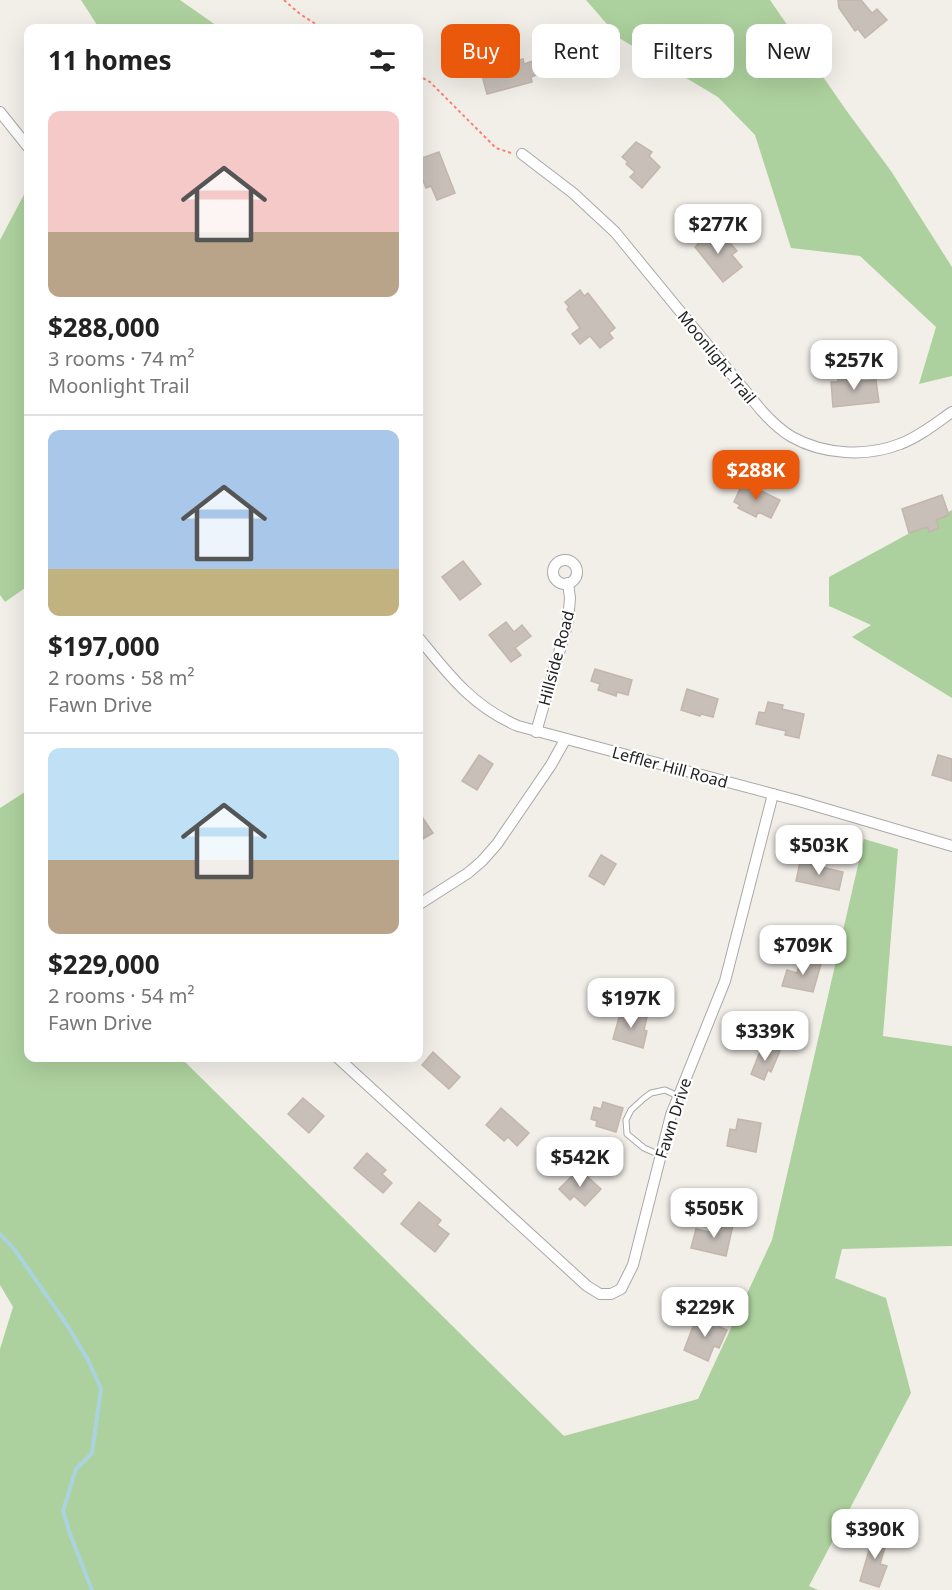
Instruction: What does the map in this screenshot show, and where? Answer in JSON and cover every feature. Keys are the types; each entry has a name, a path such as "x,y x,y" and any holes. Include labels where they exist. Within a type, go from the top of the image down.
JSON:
{"street":[{"path":"0,112 24,142"},
{"name":"Moonlight Trail","path":"522,154 573,193 615,232 760,410 793,438 832,451 877,450 901,444 952,412"},
{"name":"Hillside Road","path":"536,732 568,622 570,598 567,583"},
{"name":"Leffler Hill Road","path":"423,643 451,678 483,708 500,718 536,732 773,794 952,846"},
{"path":"423,902 468,873 482,861 551,765 564,740"},
{"name":"Fawn Drive","path":"342,1062 587,1286 600,1294 611,1294 621,1289 633,1265 660,1155 678,1096 725,981 773,794"}],"lane":[{"path":"660,1155 644,1148 627,1134 626,1120 631,1110 651,1093 665,1090 678,1096"}],"path":[{"path":"284,0 316,24"},
{"path":"423,78 496,148 522,154"}],"green space":[{"path":"81,0 180,0 214,24 96,24"},
{"path":"586,0 770,0 787,24 746,24 746,78 824,78 891,171 952,267 952,376 919,384 936,327 860,256 791,248 755,135 718,97 686,78 734,78 734,24 632,24 632,46 620,39 620,24 607,24"},
{"path":"24,195 24,589 5,602 0,595 0,240"},
{"path":"952,510 952,698 852,637 871,625 829,606 829,577"},
{"path":"24,793 24,1062 185,1062 564,1436 698,1399 772,1240 864,839 898,849 883,1036 952,1046 952,1246 842,1249 835,1278 886,1298 911,1393 809,1586 818,1590 0,1590 0,1349 13,1307 0,1285 0,808"}],"building":[{"path":"838,0 861,0 872,13 877,9 887,20 865,38 858,29 855,31 839,8"},
{"path":"523,59 524,64 532,61 532,82 487,94 483,78 520,78 520,60"},
{"path":"636,142 652,152 649,156 660,167 642,188 630,177 635,172 622,157"},
{"path":"439,152 455,193 437,200 431,186 426,188 423,180 423,158"},
{"path":"705,230 710,237 714,234 718,239 721,237 726,244 729,242 737,251 732,255 742,267 723,282 695,247 700,242 696,237"},
{"path":"580,290 584,296 588,293 615,328 609,333 613,338 600,348 590,336 580,344 572,334 580,328 565,302"},
{"path":"860,373 861,381 876,380 879,402 833,407 831,382 838,382 838,377"},
{"path":"743,482 780,500 771,518 758,512 756,517 738,508 740,505 734,502"},
{"path":"942,495 949,515 936,520 939,528 929,532 928,528 924,528 909,533 902,509"},
{"path":"463,561 481,584 460,600 442,577"},
{"path":"506,622 514,632 522,625 531,636 515,648 521,655 511,662 489,635"},
{"path":"595,669 632,680 628,695 617,692 616,696 598,690 600,684 591,681"},
{"path":"687,689 718,699 713,717 701,714 700,716 681,710"},
{"path":"768,702 783,705 782,709 804,714 799,738 785,735 786,731 756,724 759,712 765,713"},
{"path":"479,755 493,764 477,790 462,781"},
{"path":"938,755 952,759 952,781 932,775"},
{"path":"423,818 433,833 423,839"},
{"path":"601,855 616,864 604,885 589,876"},
{"path":"800,862 843,872 839,890 796,881"},
{"path":"801,958 821,964 813,992 782,986 787,970 797,973"},
{"path":"621,1010 647,1017 643,1048 613,1039"},
{"path":"763,1044 780,1051 771,1072 768,1070 764,1080 751,1074"},
{"path":"433,1052 460,1077 449,1089 422,1065"},
{"path":"303,1098 324,1116 309,1133 288,1114"},
{"path":"603,1102 623,1108 616,1132 596,1126 597,1121 591,1119 594,1107 601,1109"},
{"path":"501,1108 529,1133 517,1146 508,1137 504,1141 486,1125"},
{"path":"738,1119 761,1123 756,1152 727,1146 730,1129 736,1130"},
{"path":"367,1153 386,1170 382,1174 392,1183 383,1193 354,1168"},
{"path":"579,1169 601,1189 585,1206 574,1196 570,1200 559,1189"},
{"path":"419,1202 441,1220 437,1225 449,1234 435,1252 401,1224"},
{"path":"712,1220 733,1225 726,1256 691,1248 696,1229 709,1232"},
{"path":"697,1316 727,1330 719,1348 714,1346 708,1361 684,1350"},
{"path":"875,1530 889,1534 880,1564 887,1566 879,1587 860,1581"}],"waterway":[{"path":"0,1234 15,1250 67,1325 88,1360 101,1389 92,1453 76,1469 63,1511 92,1590"}]}
